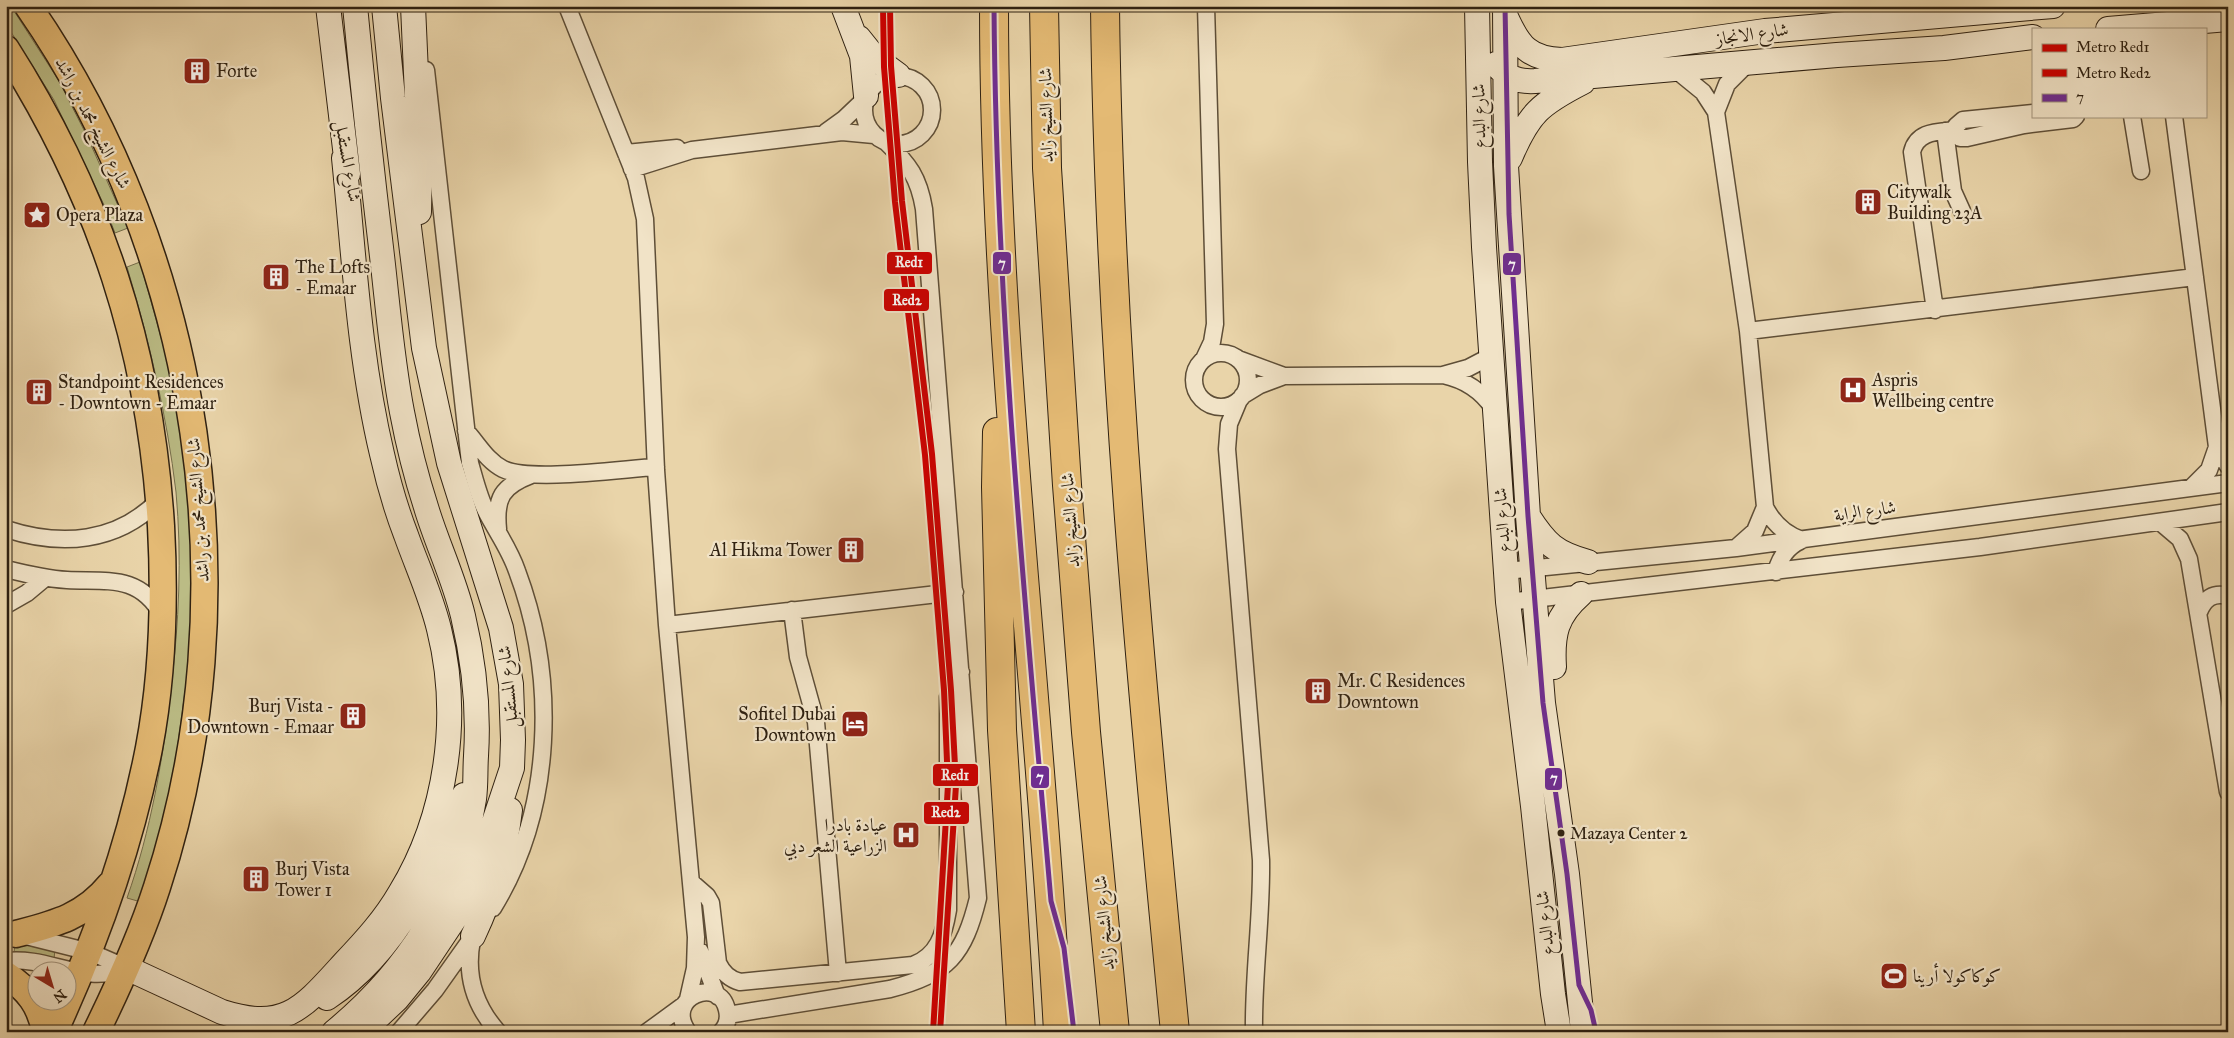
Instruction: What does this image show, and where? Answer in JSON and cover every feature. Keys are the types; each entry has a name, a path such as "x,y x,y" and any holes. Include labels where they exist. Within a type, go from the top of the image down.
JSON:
{"highway":[{"path":"994,6 995,117 1005,325 1051,901 1058,1032"},
{"name":"شارع الشيخ زايد","path":"1044,6 1047,168 1066,466 1086,732 1115,1032"},
{"path":"1105,6 1109,188 1116,333 1143,702 1175,1032"},
{"path":"1005,325 997,446 999,654 1021,1032"},
{"path":"1051,901 1060,929 1074,1032"},
{"path":"1172,1000 1181,1032"}],"main road":[{"name":"شارع الشيخ محمد بن راشد","path":"28,6 57,50 90,108 126,188 147,241 175,341 188,397 197,458 203,534 204,585 199,677 192,736 183,786 158,884 126,968 96,1032"},
{"name":"شارع المستقبل","path":"328,6 344,158 363,236 388,312"},
{"name":"شارع المستقبل","path":"334,1032 394,974 431,921 459,860 474,796 475,766 476,706 468,638 455,588 426,509 409,444 396,378 355,6"},
{"name":"شارع المستقبل","path":"362,1032 397,999 419,972 457,915 472,884 484,852 512,768 513,712 507,656 494,600 460,501 439,425 418,309 384,6"},
{"name":"شارع المستقبل","path":"414,6 420,162 418,309"},
{"name":"شارع البدع","path":"1477,6 1480,162 1490,356 1508,602 1533,806 1555,1026"},
{"name":"شارع الانجاز","path":"1500,9 1513,34 1522,46 1533,54 1547,59 1562,60 1765,31 1980,9 2040,7"},
{"path":"1500,9 1490,51 1496,65 1506,76 1530,81 1593,77"},
{"path":"847,15 866,48 898,75"},
{"path":"847,15 864,62 865,98"},
{"path":"2126,28 2228,19"},
{"name":"شارع الانجاز","path":"1506,166 1523,128 1534,113 1552,98 1593,77 1944,48 2032,37"},
{"path":"6,49 43,109 61,145 95,218 108,254 129,324 146,395 159,500 163,618 161,661 149,746 130,831 114,881 85,963 54,1032"},
{"name":"شارع البدع","path":"1506,76 1506,166 1532,568 1543,703 1567,874 1583,1032"},
{"path":"282,1016 298,1008 325,984 364,944 400,894 419,857 433,818 442,781 448,736 448,682 439,629 432,603 392,496 371,401 363,346 344,158"},
{"path":"1528,516 1543,539 1550,546 1568,557 1588,562"},
{"path":"1543,703 1554,685 1553,646 1556,630 1568,607 1581,594"},
{"path":"126,968 222,1012 255,1020 269,1020 306,1010 337,992 364,968 382,948 410,909 431,872 475,766"},
{"path":"473,936 483,914 499,867 509,818 512,768"},
{"path":"11,933 58,923 72,916 95,901 114,881"},
{"path":"6,975 24,988 34,1001 42,1015 44,1032"},
{"path":"1578,985 1591,1010 1596,1032"}],"street":[{"path":"399,1032 435,990 502,893 521,854 535,803 542,751 542,698 535,637 517,569 487,513 474,479 468,456 427,74 414,6"},
{"path":"567,6 632,169 641,198 647,239 656,467 667,625 696,937 695,968 681,1015 683,1025 688,1032"},
{"path":"1206,6 1214,336 1194,377 1200,397 1206,402 1219,407 1226,406 1241,398 1260,385 1284,376 1443,375 1468,368 1490,356"},
{"path":"1716,112 1727,84 1748,63"},
{"path":"1676,70 1703,92 1716,112 1748,331 1765,507 1755,531 1736,548"},
{"path":"632,169 692,150 821,135 853,132 898,144 910,142 920,136 928,127 932,115 932,104 927,92 920,83 910,77 898,75 879,81 844,119 821,135"},
{"path":"728,1015 890,989 913,983 932,975 948,962 962,946 970,928 978,898 924,209 920,190 913,173 902,157 867,125 863,113 865,98"},
{"path":"1935,310 1912,152 1916,142 1925,134 1950,130 1963,120 2032,113"},
{"path":"1950,130 1964,139 2000,129 2073,118"},
{"path":"2133,118 2146,171 2143,118"},
{"path":"2174,118 2217,447 2228,466"},
{"path":"1950,130 1953,190 1962,211"},
{"path":"626,153 668,148 692,150"},
{"path":"1748,331 1935,310 2195,277"},
{"path":"1213,298 1223,336 1235,357 1246,370 1248,377 1248,384 1229,424 1227,449 1262,860 1261,916 1254,1032"},
{"path":"1204,359 1218,353 1235,357 1284,376"},
{"path":"1443,375 1468,384 1483,395 1494,409"},
{"path":"466,431 493,462 504,469 531,475 656,467"},
{"path":"2192,487 2209,470 2217,447"},
{"path":"498,531 500,497 516,481 531,475"},
{"name":"شارع الراية","path":"1506,571 1802,540 2228,483"},
{"path":"6,529 50,538 84,538 101,535 114,532 138,519 159,500"},
{"path":"1765,507 1780,528 1802,540"},
{"path":"1508,602 1776,572 2228,512"},
{"path":"2160,522 2184,544 2198,612 2228,792"},
{"path":"1776,572 1782,556 1794,543 1802,540"},
{"path":"6,569 45,578 130,584 146,594 156,605 163,618"},
{"path":"6,605 27,593 45,578"},
{"path":"667,625 955,592"},
{"path":"2198,612 2208,597 2217,594 2228,596"},
{"path":"792,610 798,657 816,722 838,973"},
{"path":"691,882 707,896 711,903 718,963 726,976 732,980 747,982 913,965 922,962 937,948 945,926 950,899 948,697 954,682 961,672"},
{"path":"11,933 85,963 99,975 126,968"},
{"path":"473,936 469,966 471,981 481,1009 498,1032"},
{"path":"696,937 705,967 717,996 727,1007 727,1023 721,1032"},
{"path":"6,961 85,963 126,968"},
{"path":"647,1032 702,992 717,996"}],"green space":[{"path":"6,6 10,6 14,11 59,81 87,136 128,228 115,233 105,207 54,100 6,24"},
{"path":"140,262 166,355 179,417 189,489 193,572 192,640 170,802 141,902 127,898 143,846 155,794 164,741 176,639 179,541 176,492 168,435 150,350 127,267"},
{"path":"15,943 55,949 54,959 14,953"}],"metro line":[{"name":"Red2","path":"883,6 884,67 895,202 925,455 944,690 948,785 933,1032"},
{"name":"Red1","path":"890,6 891,66 902,201 932,454 951,690 956,785 940,1032"}],"transit line":[{"name":"7","path":"994,6 1000,230 1022,566 1051,901 1064,948 1074,1032"},
{"name":"7","path":"1505,6 1509,214 1528,516 1543,703 1567,874 1579,985 1591,1010 1596,1032"}],"place":[{"name":"Forte","path":"197,71"},
{"name":"Citywalk Building 23A","path":"1868,202"},
{"name":"Opera Plaza","path":"37,215"},
{"name":"The Lofts - Emaar","path":"276,277"},
{"name":"Aspris Wellbeing centre","path":"1853,390"},
{"name":"Standpoint Residences - Downtown - Emaar","path":"39,392"},
{"name":"Al Hikma Tower","path":"851,550"},
{"name":"Mr. C Residences Downtown","path":"1318,691"},
{"name":"Burj Vista - Downtown - Emaar","path":"353,716"},
{"name":"Sofitel Dubai Downtown","path":"855,724"},
{"name":"Mazaya Center 2","path":"1561,833"},
{"name":"عيادة بادرا الزراعية الشعر دبي","path":"906,835"},
{"name":"Burj Vista Tower 1","path":"256,879"},
{"name":"كوكاكولا أرينا","path":"1894,976"}]}
